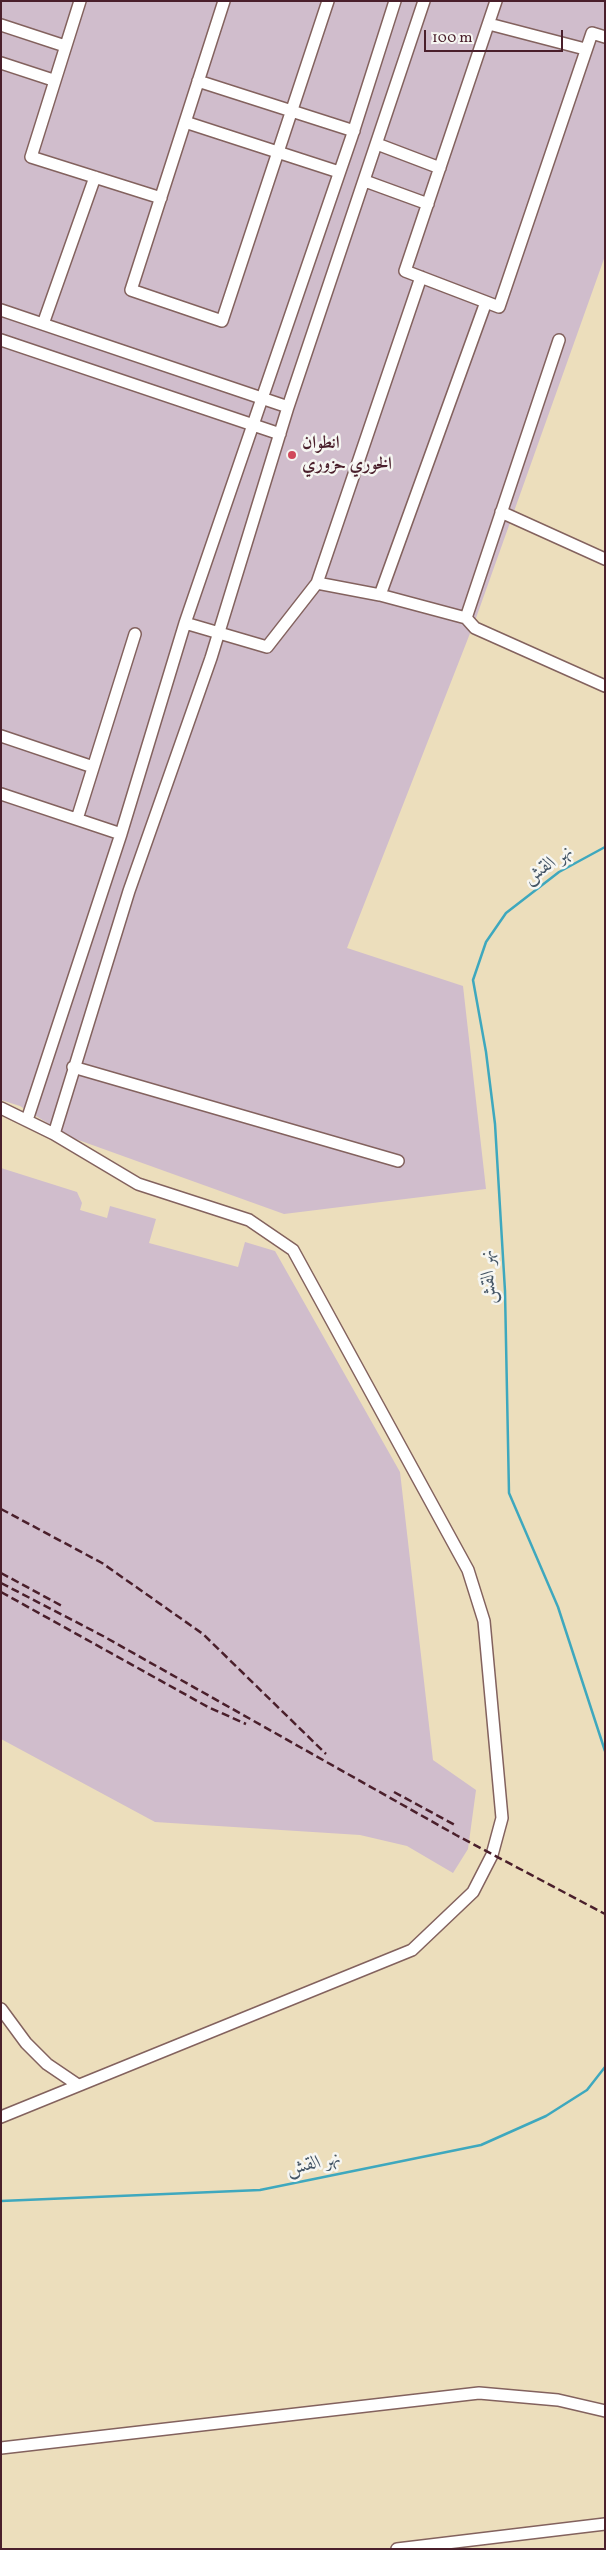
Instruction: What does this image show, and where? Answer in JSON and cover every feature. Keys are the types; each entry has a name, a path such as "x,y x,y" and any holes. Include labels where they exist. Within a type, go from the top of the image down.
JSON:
{"street":[{"path":"80,1 31,157 161,198"},
{"path":"224,1 131,290 222,321 328,1"},
{"path":"27,1120 121,834 185,622 354,131 395,1"},
{"path":"54,1134 73,1067 129,891 218,632 288,407 365,182 424,1"},
{"path":"496,1 405,271 486,302 499,306 592,33 605,37"},
{"path":"489,24 586,49"},
{"path":"1,25 65,46"},
{"path":"1,63 54,80"},
{"path":"198,81 354,131"},
{"path":"185,122 339,172"},
{"path":"376,144 440,168"},
{"path":"43,324 95,177"},
{"path":"365,182 428,204"},
{"path":"185,622 267,647 318,583 421,277"},
{"path":"380,595 486,302"},
{"path":"1,310 288,407"},
{"path":"1,340 280,434"},
{"path":"466,618 559,340"},
{"path":"501,512 605,559"},
{"path":"318,583 380,595 466,618 475,628 605,686"},
{"path":"77,819 134,634"},
{"path":"1,736 93,767"},
{"path":"1,794 121,834"},
{"path":"73,1067 398,1161"},
{"path":"1,1108 54,1134 138,1184 249,1220 293,1250 468,1570 484,1620 502,1818 492,1855 473,1892 412,1950 1,2117"},
{"path":"1,2010 26,2043 48,2064 78,2085"},
{"path":"1,2448 479,2393 558,2400 605,2411"},
{"path":"397,2549 605,2524"}],"shaded area":[{"path":"1,1 605,1 605,256 476,618 347,948 463,986 486,1189 284,1214 70,1137 20,1106 1,1100"},
{"path":"1,1168 77,1192 82,1203 80,1210 107,1218 110,1206 156,1219 149,1243 238,1267 245,1242 275,1251 400,1472 433,1760 476,1790 468,1849 453,1873 407,1846 360,1835 155,1822 1,1739"}],"waterway":[{"name":"نهر القش","path":"605,847 559,872 506,913 486,942 473,980 486,1052 495,1124 505,1291 509,1493 558,1607 605,1751"},
{"name":"نهر القش","path":"1,2201 260,2190 481,2145 546,2116 587,2090 605,2067"}],"railway":[{"path":"1,1509 102,1563 203,1634 326,1754"},
{"path":"1,1573 64,1607"},
{"path":"1,1583 103,1636 456,1835 605,1914"},
{"path":"1,1592 208,1707 246,1724"},
{"path":"394,1792 455,1825"}],"place":[{"name":"انطوان الخوري حزوري","path":"292,455"}]}
